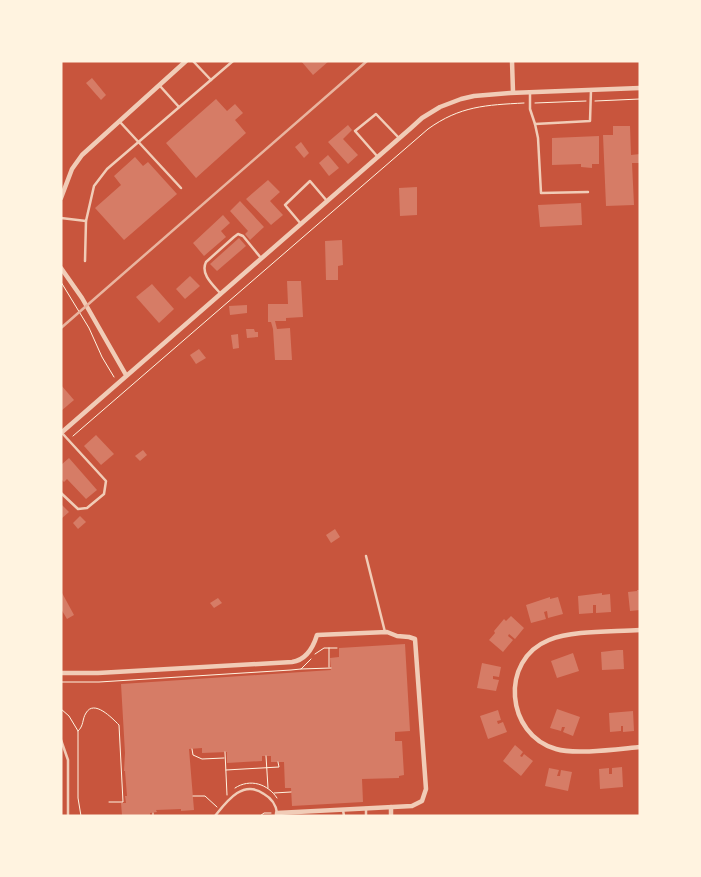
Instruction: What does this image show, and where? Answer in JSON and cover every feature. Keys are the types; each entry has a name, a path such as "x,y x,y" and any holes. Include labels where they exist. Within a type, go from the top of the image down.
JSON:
{"street":[{"path":"61,198 72,169 82,155 186,61"},
{"path":"512,61 513,92"},
{"path":"61,433 422,118 449,103 474,96 513,92 640,88"},
{"path":"61,268 82,298 126,375"},
{"path":"640,630 567,635 548,640 524,660 516,677 514,696 515,706 522,721 530,733 543,744 570,752 640,747"},
{"path":"61,673 98,673 292,662 305,656 314,644 317,635 385,632 397,636 411,637 416,642 426,789 422,801 412,806 391,808 277,814"},
{"path":"391,808 391,816"}],"lane":[{"path":"193,61 211,80"},
{"path":"86,262 86,221 94,186 107,168 233,61"},
{"path":"159,85 179,108"},
{"path":"535,124 590,121 591,90"},
{"path":"530,92 530,109 538,138 541,193 588,192"},
{"path":"378,157 355,131 376,114 399,138"},
{"path":"119,120 181,188"},
{"path":"301,224 284,205 310,182 328,201"},
{"path":"61,218 86,221"},
{"path":"221,294 205,272 204,267 213,255 238,234 243,236 261,258"},
{"path":"61,433 106,481 104,494 87,508 78,509 61,493"},
{"path":"366,556 385,632"},
{"path":"61,740 68,760 68,816"},
{"path":"215,816 219,808 236,793 248,789 259,791 267,796 273,803 277,814"},
{"path":"366,808 366,816"},
{"path":"343,810 344,816"}],"path":[{"path":"68,440 428,128 448,116 468,108 485,105 640,100"},
{"path":"61,282 89,328 102,358 112,374"},
{"path":"301,669 330,668 329,648"},
{"path":"78,731 82,727 86,712 92,708 98,708 119,725 124,802 109,802"},
{"path":"61,709 78,731 78,798 81,816"},
{"path":"192,749 193,754 200,758 225,758"},
{"path":"121,751 125,750"},
{"path":"225,752 228,795"},
{"path":"266,756 268,788"},
{"path":"226,770 279,767 278,762"},
{"path":"224,800 239,785 249,782 268,788 278,800"},
{"path":"274,793 290,792 288,788"},
{"path":"193,796 205,796 219,808"},
{"path":"213,811 219,808 220,804"},
{"path":"260,816 266,813 277,814"}],"building":[{"path":"301,61 329,61 313,75"},
{"path":"92,78 106,95 101,100 86,83"},
{"path":"216,99 227,111 235,104 243,113 235,120 246,133 196,178 166,143"},
{"path":"348,125 352,130 343,139 358,155 348,164 328,142"},
{"path":"613,126 630,126 631,155 640,154 640,163 632,163 634,205 606,206 603,135 613,135"},
{"path":"599,136 599,164 592,164 592,168 581,167 581,164 552,165 552,138"},
{"path":"301,142 309,153 304,158 295,147"},
{"path":"328,155 339,168 329,176 319,163"},
{"path":"135,157 143,166 148,162 177,194 124,240 95,208 121,185 114,176"},
{"path":"268,180 280,192 270,201 283,215 271,225 246,199"},
{"path":"417,187 417,215 400,216 399,188"},
{"path":"240,201 264,227 250,240 245,234 248,231 230,211"},
{"path":"581,203 582,225 540,227 538,205"},
{"path":"223,215 230,223 221,231 226,237 204,256 193,243"},
{"path":"239,238 246,246 217,271 210,264"},
{"path":"342,240 343,265 338,266 338,280 326,280 325,241"},
{"path":"190,276 200,286 185,299 176,289"},
{"path":"287,281 301,281 303,317 286,318 286,321 275,321 277,329 290,328 292,360 275,360 273,329 271,322 268,322 268,304 288,304"},
{"path":"152,284 174,309 159,323 136,297"},
{"path":"247,305 247,313 230,315 229,306"},
{"path":"246,329 254,329 255,332 258,332 258,337 247,338"},
{"path":"238,334 239,348 233,349 231,335"},
{"path":"199,349 206,358 196,364 190,355"},
{"path":"61,385 74,400 61,411"},
{"path":"96,435 114,454 101,465 84,446"},
{"path":"143,450 147,455 140,461 135,456"},
{"path":"69,458 97,490 86,499 67,479 64,482 61,479 61,465"},
{"path":"61,504 69,512 61,519"},
{"path":"80,516 86,522 78,529 73,523"},
{"path":"335,529 340,537 331,543 326,535"},
{"path":"640,590 640,610 630,611 628,592"},
{"path":"61,591 74,615 67,619 61,609"},
{"path":"602,593 602,595 610,594 611,612 596,613 596,605 593,605 593,613 579,614 578,596"},
{"path":"550,597 550,599 558,597 563,614 548,618 547,611 544,612 546,619 531,623 526,605"},
{"path":"218,598 222,603 214,608 210,603"},
{"path":"511,616 524,628 515,639 509,634 508,636 513,640 503,652 489,640 504,619 506,621"},
{"path":"405,644 410,731 395,732 395,741 402,741 404,775 399,776 399,778 362,779 363,802 292,806 291,788 285,788 284,762 271,762 271,756 262,756 262,761 227,763 227,752 202,753 202,748 189,749 194,810 156,810 157,812 150,813 150,816 122,815 121,803 126,803 125,796 127,796 124,771 125,753 121,684 331,670 330,658 339,657 339,648"},
{"path":"623,650 624,669 602,670 601,652"},
{"path":"573,653 579,671 557,678 551,661"},
{"path":"482,663 501,667 499,677 493,676 493,679 499,680 496,691 477,688"},
{"path":"557,709 580,717 573,736 563,732 565,727 562,727 561,731 550,728"},
{"path":"498,710 501,720 497,721 498,724 503,722 507,732 488,739 480,716"},
{"path":"633,711 634,731 623,732 623,726 621,726 621,731 610,732 609,713"},
{"path":"515,745 523,752 520,756 522,757 524,754 533,761 521,776 503,761"},
{"path":"622,767 623,787 600,789 599,769 609,768 609,774 612,774 612,768"},
{"path":"549,768 559,770 557,776 560,776 561,770 572,772 568,791 545,786"}],"railway":[{"path":"61,328 367,61"}]}
